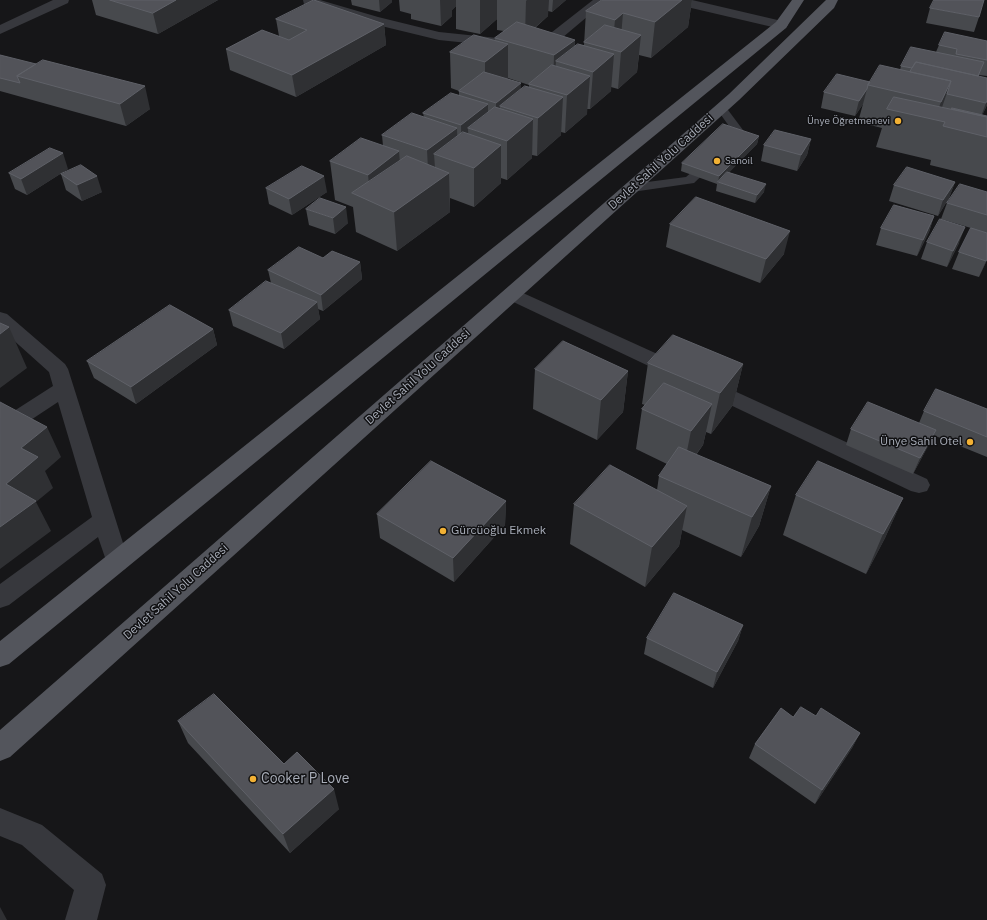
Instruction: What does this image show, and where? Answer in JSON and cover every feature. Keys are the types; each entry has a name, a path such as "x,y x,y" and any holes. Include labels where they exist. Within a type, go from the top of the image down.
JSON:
{"main road":[{"path":"0,656 781,25 798,0"},
{"name":"Devlet Sahil Yolu Caddesi","path":"0,748 721,108 832,0"}],"street":[{"path":"0,30 63,0"},
{"path":"310,0 309,1 374,20 439,36 499,42 551,40 601,0"},
{"path":"675,0 781,25"},
{"path":"512,294 919,485"},
{"path":"0,318 58,369 117,562"},
{"path":"0,430 64,388"},
{"path":"0,598 104,520"},
{"path":"0,822 32,834 91,885 81,920"}],"lane":[{"path":"632,188 690,180 740,134 721,108"}],"building":[{"path":"110,0 176,0 153,13"},
{"path":"314,0 384,24 292,75 226,49 262,30 289,40 307,30 276,19"},
{"path":"602,0 682,0 655,22 623,13 615,20 586,11"},
{"path":"934,0 984,0 979,17 930,8"},
{"path":"517,22 575,40 554,55 495,38"},
{"path":"605,25 641,35 621,52 584,42"},
{"path":"945,32 987,41 987,60 956,54 957,49 939,45"},
{"path":"474,35 508,44 485,62 450,52"},
{"path":"578,44 614,54 593,72 556,61"},
{"path":"911,47 984,62 978,76 916,62 912,68 901,66"},
{"path":"0,55 36,64 17,76 20,83 0,78"},
{"path":"43,60 145,86 120,104 17,76"},
{"path":"916,62 987,78 986,103 947,94 951,81 910,72"},
{"path":"552,65 590,76 567,95 529,84"},
{"path":"880,65 951,81 941,102 868,85"},
{"path":"484,72 521,83 496,103 459,91"},
{"path":"837,74 870,82 859,101 824,92"},
{"path":"525,86 563,97 538,118 500,106"},
{"path":"451,93 488,104 461,125 423,113"},
{"path":"894,97 987,117 987,137 943,126 945,122 887,109"},
{"path":"495,107 533,119 507,141 468,128"},
{"path":"952,109 987,116 987,117"},
{"path":"412,113 457,128 427,150 382,135"},
{"path":"723,124 759,136 719,176 682,163"},
{"path":"775,130 811,139 801,155 764,145"},
{"path":"463,132 501,145 474,168 434,154"},
{"path":"361,138 399,151 368,175 330,161"},
{"path":"50,148 63,153 21,179 9,173"},
{"path":"407,156 449,173 394,212 352,193"},
{"path":"81,165 97,176 77,185 61,174"},
{"path":"302,166 324,176 289,199 266,188"},
{"path":"907,167 955,182 943,200 894,185"},
{"path":"727,172 766,184 757,195 718,182"},
{"path":"960,184 987,192 987,215 947,203"},
{"path":"696,197 790,231 766,259 670,224"},
{"path":"320,198 346,207 333,218 306,209"},
{"path":"894,205 934,216 923,240 881,228"},
{"path":"940,219 965,227 953,251 927,242"},
{"path":"971,228 987,233 986,261 959,252"},
{"path":"299,247 323,258 332,251 360,262 321,295 268,270"},
{"path":"266,281 317,302 281,333 229,310"},
{"path":"170,305 213,329 131,387 87,361"},
{"path":"0,323 9,327 0,334"},
{"path":"673,335 743,364 720,393 648,363"},
{"path":"563,341 628,371 601,400 535,369"},
{"path":"664,383 712,404 691,431 642,409"},
{"path":"936,389 987,409 987,437 924,411"},
{"path":"0,402 47,427 21,448 38,457 6,484 36,501 0,527"},
{"path":"868,402 936,430 920,458 851,429"},
{"path":"679,447 771,486 752,517 659,476"},
{"path":"431,461 506,501 453,558 377,514"},
{"path":"818,461 903,498 883,534 796,495"},
{"path":"610,465 687,506 652,547 574,504"},
{"path":"674,593 743,625 717,672 647,638"},
{"name":"Cooker P Love","path":"214,694 284,764 297,752 334,789 283,834 178,721"},
{"path":"801,707 816,716 821,708 860,733 822,790 755,744 781,708 793,717"}],"place":[{"name":"Ünye Öğretmenevi","path":"898,121"},
{"name":"Sanoil","path":"717,161"},
{"name":"Ünye Sahil Otel","path":"970,442"},
{"name":"Gürcüoğlu Ekmek","path":"443,531"},
{"name":"Cooker P Love","path":"253,779"}]}
